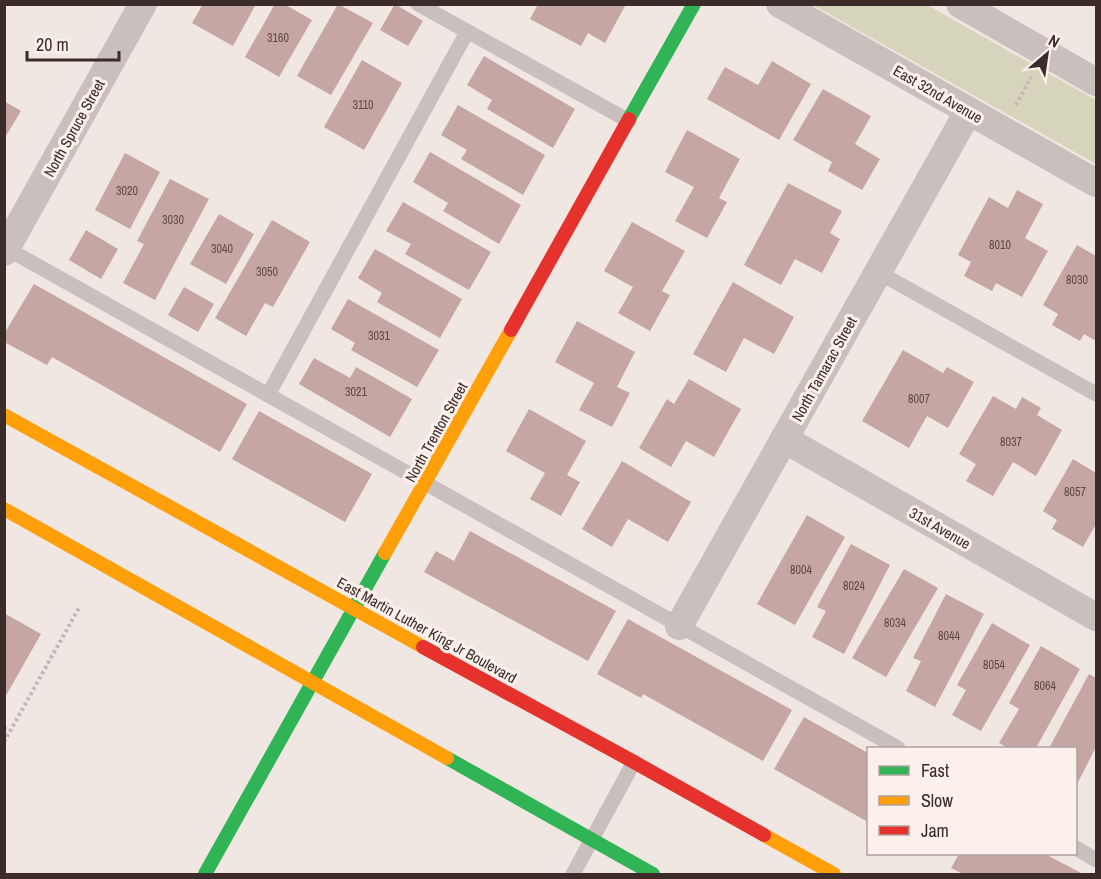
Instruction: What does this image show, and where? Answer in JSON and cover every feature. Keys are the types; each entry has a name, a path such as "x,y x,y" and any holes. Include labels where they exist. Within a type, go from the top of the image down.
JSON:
{"main road":[{"name":"North Trenton Street","path":"206,874 694,4"},
{"name":"East Martin Luther King Jr Boulevard","path":"4,415 834,874"},
{"path":"4,509 653,874"}],"street":[{"name":"North Spruce Street","path":"5,249 143,4"},
{"name":"East 32nd Avenue","path":"780,4 1096,183"},
{"path":"960,4 1096,82"},
{"name":"North Tamarac Street","path":"679,626 968,112"},
{"name":"31st Avenue","path":"784,439 1096,617"}],"lane":[{"path":"418,4 629,121"},
{"path":"268,395 467,32"},
{"path":"5,249 896,747"},
{"path":"878,272 1096,394"},
{"path":"573,874 634,762"},
{"path":"1077,849 1096,860"}],"path":[{"path":"1011,113 1036,68"},
{"path":"4,742 80,606"},
{"path":"4,728 10,731"}],"green space":[{"path":"813,5 927,5 1096,100 1096,164"}],"building":[{"path":"203,4 256,4 233,46 192,23"},
{"path":"275,4 284,4 312,20 279,77 245,57"},
{"path":"338,4 373,23 331,95 297,76"},
{"path":"395,4 423,21 408,46 380,30"},
{"path":"538,4 626,4 605,43 588,33 581,46 530,19"},
{"path":"484,56 575,109 553,148 487,109 492,100 467,85"},
{"path":"362,60 402,83 364,150 324,127"},
{"path":"772,61 811,84 779,140 707,99 725,67 758,85"},
{"path":"823,89 871,116 855,144 880,159 862,190 828,171 832,162 793,140"},
{"path":"4,101 21,111 4,139"},
{"path":"458,105 545,155 523,195 461,159 467,150 441,135"},
{"path":"687,130 740,159 719,198 727,202 707,238 675,221 694,187 665,172"},
{"path":"430,152 521,205 499,244 443,211 448,203 413,182"},
{"path":"125,153 160,172 130,229 95,210"},
{"path":"170,179 209,199 155,300 123,283 144,244 137,241"},
{"path":"788,183 842,211 830,233 840,239 822,273 795,259 781,285 744,265"},
{"path":"1017,190 1043,204 1025,238 1048,251 1022,297 996,283 992,291 964,276 971,262 958,255 989,197 1008,208"},
{"path":"403,202 491,252 469,290 405,254 411,244 386,231"},
{"path":"219,214 254,234 226,284 190,264"},
{"path":"272,220 310,242 273,307 265,303 246,336 215,318"},
{"path":"632,222 685,251 662,291 670,295 650,331 618,313 633,287 604,271"},
{"path":"86,230 118,249 101,279 69,260"},
{"path":"1077,245 1096,256 1096,341 1084,334 1080,341 1052,325 1058,314 1043,305"},
{"path":"375,249 462,299 440,338 377,302 382,293 358,278"},
{"path":"733,282 794,317 774,354 744,338 726,372 693,354"},
{"path":"34,284 247,404 220,452 52,357 47,365 4,342 4,334"},
{"path":"184,287 214,304 198,332 168,315"},
{"path":"348,299 439,350 417,387 351,350 355,343 331,329"},
{"path":"577,321 635,352 617,387 630,393 612,427 579,410 594,383 555,362"},
{"path":"903,350 943,373 947,367 974,382 948,428 927,416 909,448 862,421"},
{"path":"314,358 350,378 356,367 412,399 390,437 299,384"},
{"path":"689,379 741,409 714,457 686,441 671,467 639,448 667,399 674,404"},
{"path":"993,396 1016,409 1022,397 1041,408 1037,415 1062,430 1036,476 1013,462 993,496 966,481 976,464 959,454"},
{"path":"529,409 586,441 567,475 580,482 561,516 530,499 545,473 506,451"},
{"path":"259,411 372,474 345,522 232,459"},
{"path":"1073,459 1096,473 1096,524 1083,547 1052,529 1057,520 1043,511"},
{"path":"622,461 691,502 668,542 628,519 612,547 582,529"},
{"path":"807,515 845,537 795,625 757,604"},
{"path":"470,531 616,611 588,661 424,572 436,551 454,561"},
{"path":"851,544 890,565 844,654 812,637 826,611 817,607"},
{"path":"904,569 938,588 886,677 852,658"},
{"path":"946,594 984,614 935,707 906,691 921,661 913,658"},
{"path":"4,613 41,634 4,699"},
{"path":"628,619 792,710 763,761 643,694 641,698 597,674"},
{"path":"992,623 1030,645 981,731 952,715 966,690 957,685"},
{"path":"1041,646 1080,669 1037,747 1006,747 999,743 1019,709 1009,703"},
{"path":"1089,674 1096,678 1096,747 1077,784 1077,747 1050,747"},
{"path":"804,717 867,752 867,821 774,769"},
{"path":"958,855 1047,855 1083,874 963,874 951,868"}],"traffic: fast":[{"path":"629,119 694,4"},
{"path":"205,874 385,553"},
{"path":"447,758 653,874"}],"traffic: slow":[{"path":"385,553 511,330"},
{"path":"4,415 423,647"},
{"path":"4,509 447,758"},
{"path":"764,835 834,874"}],"traffic: jam":[{"path":"511,330 629,119"},
{"path":"423,647 764,835"}]}
